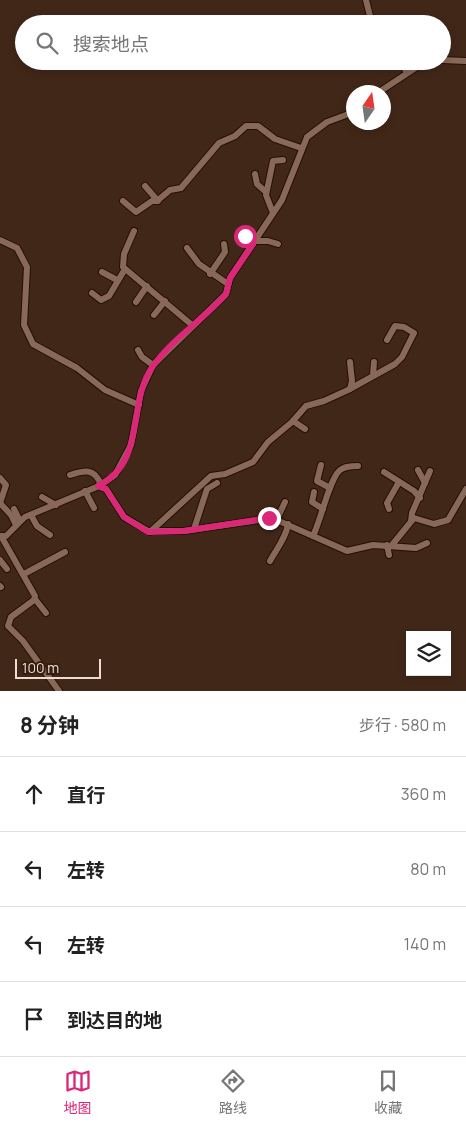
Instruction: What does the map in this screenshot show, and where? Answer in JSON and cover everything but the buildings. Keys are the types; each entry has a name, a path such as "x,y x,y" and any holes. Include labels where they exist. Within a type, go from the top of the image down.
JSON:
{"street":[{"path":"366,0 370,15"},
{"path":"451,60 466,61"},
{"path":"389,85 410,70"},
{"path":"0,536 6,536 18,523 31,515 100,485 115,475 125,460 136,428 141,391 153,365 226,294 228,284 286,192 301,148 307,137 327,122 346,115"},
{"path":"123,201 136,212 152,201 158,200 170,190 181,188 219,143 231,139 246,126 258,126 275,139 301,148"},
{"path":"273,213 266,198 266,192 273,161 283,160"},
{"path":"255,174 257,184 266,192"},
{"path":"145,186 158,200"},
{"path":"134,232 122,260 125,269 148,286 192,326"},
{"path":"242,232 253,243"},
{"path":"0,240 17,248 27,268 24,325 33,344 77,368 105,390 139,405"},
{"path":"253,243 272,241 278,244"},
{"path":"210,274 226,252 224,244"},
{"path":"187,248 199,264 210,274 228,284"},
{"path":"92,293 104,300 112,292 117,280 125,269"},
{"path":"102,272 117,280"},
{"path":"136,302 148,286"},
{"path":"154,315 165,301"},
{"path":"150,532 211,476 225,474 253,462 268,442 293,421 309,404 324,401 350,389 373,374 395,364 402,357 414,333 404,327 395,326 387,340"},
{"path":"138,350 142,357 153,365"},
{"path":"350,362 352,381 350,389"},
{"path":"373,374 374,362"},
{"path":"293,421 305,429"},
{"path":"321,465 317,480 330,488"},
{"path":"313,536 330,488 339,471 344,468 358,466"},
{"path":"70,475 88,470 95,474 100,485 106,489 119,511 127,520 150,532 277,519 347,551 373,545 416,548 427,543"},
{"path":"418,470 425,483"},
{"path":"411,521 412,513 430,471"},
{"path":"384,472 414,491 420,498"},
{"path":"0,478 6,485 0,503 18,523"},
{"path":"389,509 387,503 399,482"},
{"path":"194,529 207,489 217,483"},
{"path":"389,556 389,545 411,521 418,517 434,524 445,522 451,517 466,489"},
{"path":"85,491 94,508"},
{"path":"314,492 312,502 323,508"},
{"path":"42,497 56,505"},
{"path":"277,519 285,502"},
{"path":"14,509 18,523"},
{"path":"31,515 37,526 50,535"},
{"path":"270,561 283,541 288,524"},
{"path":"0,536 24,574 35,599 46,612"},
{"path":"24,574 65,552"},
{"path":"0,560 8,569"},
{"path":"35,599 11,617 8,626 23,641 59,691"}],"route":[{"path":"245,236 253,244 230,278 226,294 153,365 141,391 136,428 125,460 115,475 98,486 106,489 119,511 127,520 148,532 184,531 269,518"}]}
